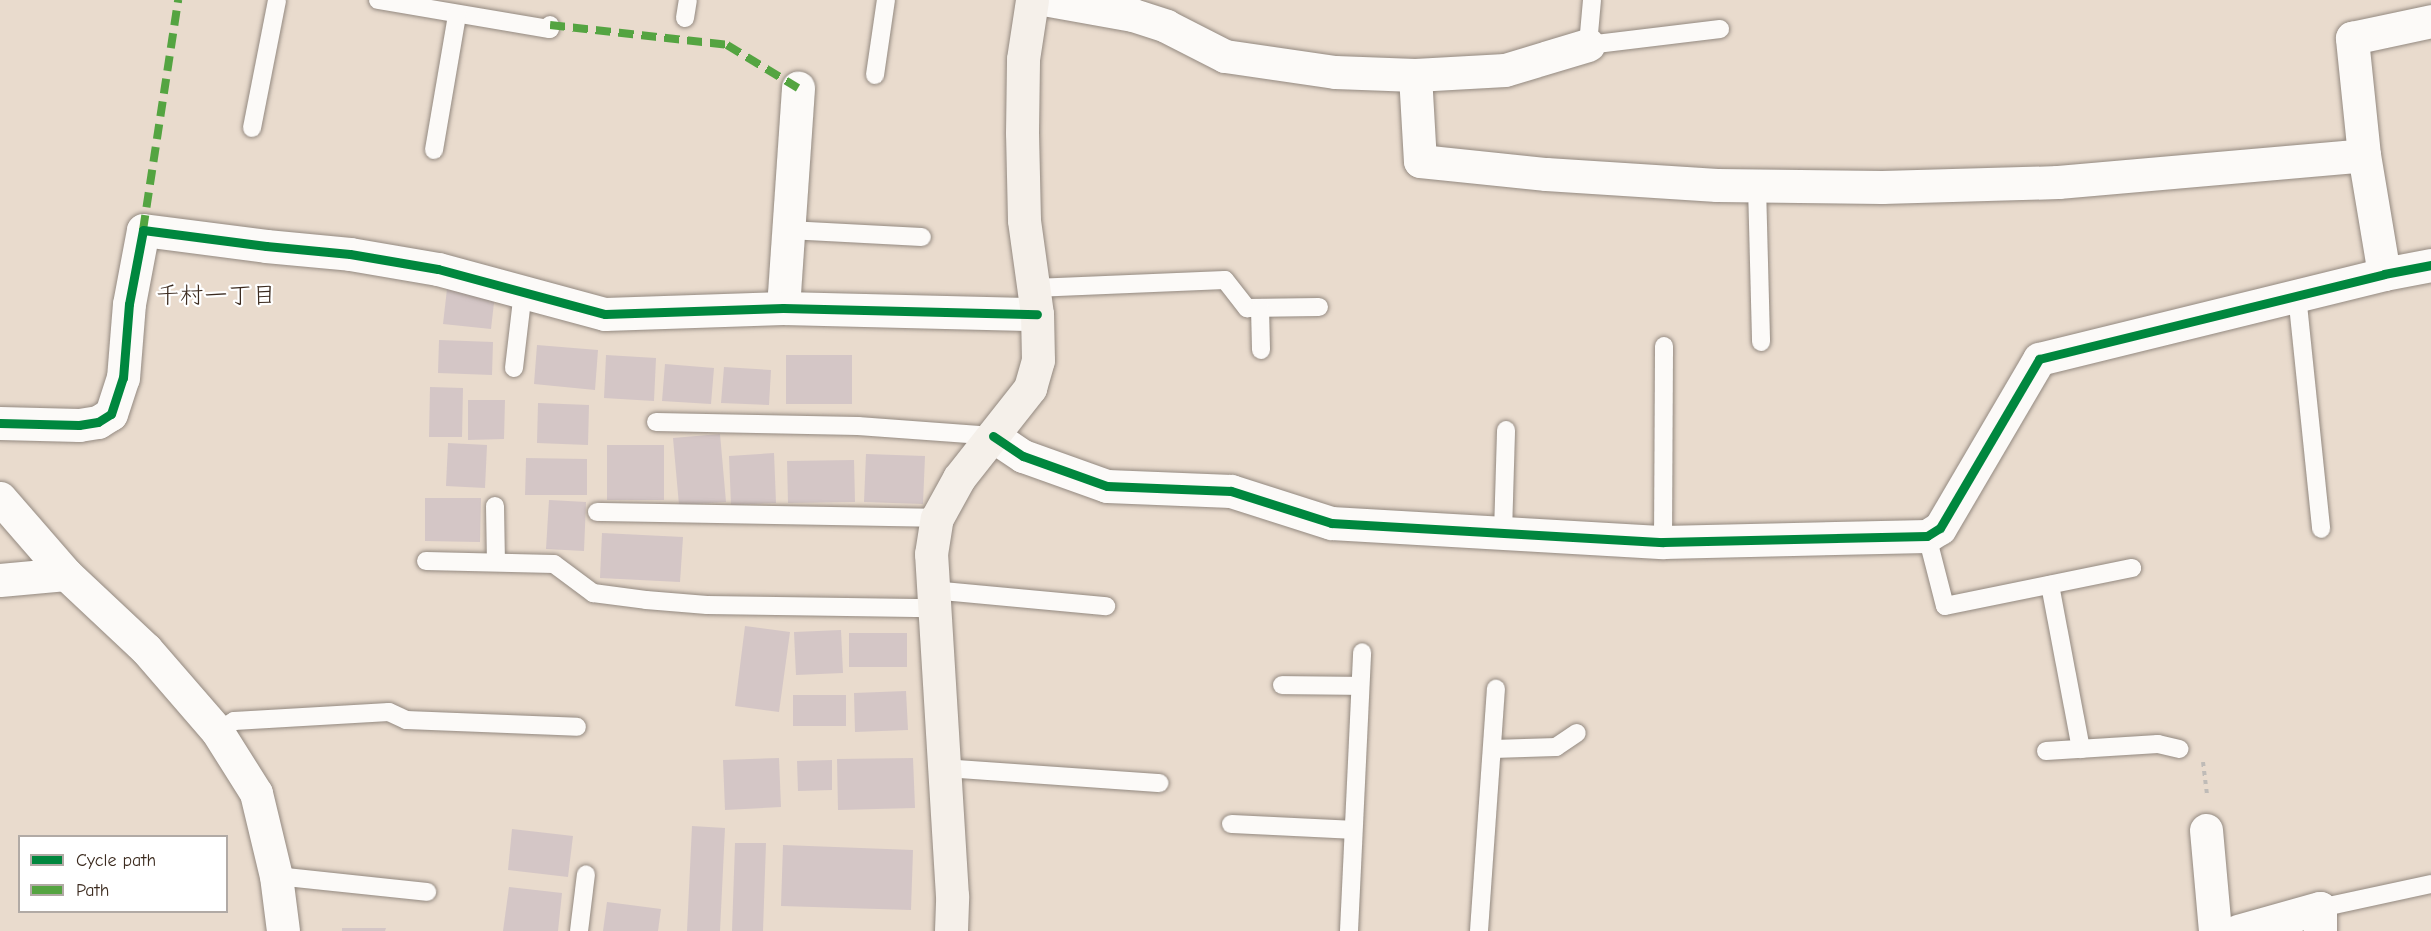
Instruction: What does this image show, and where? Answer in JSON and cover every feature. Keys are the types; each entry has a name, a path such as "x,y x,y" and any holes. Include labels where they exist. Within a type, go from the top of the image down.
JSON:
{"street":[{"path":"951,931 952,896 931,554 937,518 958,477 1030,388 1038,360 1036,301 1024,220 1022,133 1023,59 1032,0"},
{"path":"1049,0 1133,15 1166,26 1225,56 1335,72 1415,75 1505,70 1588,45"},
{"path":"2384,274 2364,154 2352,38 2431,21"},
{"path":"1415,75 1420,161 1546,174 1757,186 1882,187 2058,182 2364,154"},
{"path":"783,308 798,88"},
{"path":"0,423 80,424 99,422 111,414 123,378 129,304 143,230 350,254 438,269 605,314 1036,301"},
{"path":"993,436 1023,456 1107,486 1231,491 1331,523 1663,542 1927,536 1940,528 2039,359 2384,274 2431,265"},
{"path":"0,498 66,574 146,649 217,731 256,793 276,876 283,931"},
{"path":"0,580 66,574"},
{"path":"2206,830 2215,931"},
{"path":"2238,931 2320,919"}],"lane":[{"path":"252,128 277,0"},
{"path":"378,0 550,29 550,25"},
{"path":"685,18 688,0"},
{"path":"875,75 886,0"},
{"path":"1592,0 1588,45 1720,29"},
{"path":"434,150 457,15"},
{"path":"1757,186 1761,342"},
{"path":"788,230 921,237"},
{"path":"1036,301 1224,280 1247,308 1319,307"},
{"path":"514,368 523,291"},
{"path":"2297,295 2321,529"},
{"path":"1260,308 1262,350"},
{"path":"1663,542 1664,346"},
{"path":"656,422 858,426 993,436"},
{"path":"1503,533 1506,430"},
{"path":"495,506 496,562"},
{"path":"597,512 937,518"},
{"path":"1927,536 1945,606 2132,568"},
{"path":"426,561 555,564 593,593 707,605 932,599 1106,606"},
{"path":"2050,585 2081,749"},
{"path":"1348,931 1362,652"},
{"path":"1282,685 1360,686"},
{"path":"1479,931 1496,689"},
{"path":"217,731 234,721 389,712 406,720 577,727"},
{"path":"1493,749 1556,747 1577,733"},
{"path":"2046,751 2158,744 2179,749"},
{"path":"944,768 1160,783"},
{"path":"1232,824 1352,830"},
{"path":"579,931 586,874"},
{"path":"276,876 427,892"},
{"path":"2320,919 2405,887 2431,884"}],"path":[{"path":"2179,749 2202,748 2210,827 2206,830"}],"building":[{"path":"447,289 495,294 491,329 443,324"},
{"path":"439,340 493,342 492,375 438,373"},
{"path":"537,345 598,350 595,390 534,384"},
{"path":"606,355 656,358 654,401 604,398"},
{"path":"786,355 852,355 852,404 786,404"},
{"path":"665,364 714,368 711,404 662,401"},
{"path":"724,367 771,370 769,405 721,403"},
{"path":"430,387 463,388 462,437 429,437"},
{"path":"468,400 505,400 504,439 468,440"},
{"path":"538,403 589,405 588,445 537,443"},
{"path":"720,434 726,502 679,505 673,438"},
{"path":"448,443 487,445 485,488 446,486"},
{"path":"607,445 664,445 664,500 607,500"},
{"path":"774,453 776,503 731,505 729,456"},
{"path":"866,454 925,456 923,504 864,502"},
{"path":"526,458 587,459 587,495 525,495"},
{"path":"854,460 855,502 788,503 787,461"},
{"path":"425,498 481,498 480,542 425,541"},
{"path":"549,500 586,502 584,551 546,549"},
{"path":"602,533 683,537 680,582 600,578"},
{"path":"745,626 790,632 779,712 735,706"},
{"path":"841,630 843,673 796,675 794,632"},
{"path":"849,633 907,633 907,667 849,667"},
{"path":"906,691 908,730 855,732 854,693"},
{"path":"793,695 846,695 846,726 793,726"},
{"path":"779,758 781,807 725,810 723,760"},
{"path":"913,758 915,808 838,810 837,759"},
{"path":"832,760 832,790 798,791 797,761"},
{"path":"692,826 725,828 720,931 687,931"},
{"path":"512,829 573,836 568,877 508,870"},
{"path":"735,843 766,843 763,931 732,931"},
{"path":"783,845 913,850 911,910 781,906"},
{"path":"509,887 562,893 558,931 503,931"},
{"path":"607,902 661,909 658,931 603,931"},
{"path":"342,928 386,928 385,931 342,931"}],"marked path":[{"path":"143,230 178,0"},
{"path":"550,25 727,45 798,88"}],"cycle path":[{"path":"0,423 79,425 98,422 111,414 123,378 129,304 143,230 350,254 438,269 605,314 783,308 1037,314"},
{"path":"993,436 1023,456 1107,486 1231,491 1331,523 1663,542 1927,536 1940,528 2039,359 2384,274 2431,265"}],"district":[{"name":"千村一丁目","path":"216,296"}]}
